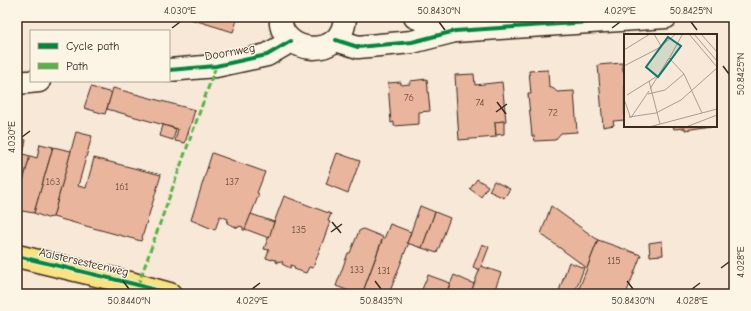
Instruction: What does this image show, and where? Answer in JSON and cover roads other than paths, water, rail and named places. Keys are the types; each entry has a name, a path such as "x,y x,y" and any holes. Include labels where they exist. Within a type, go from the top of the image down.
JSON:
{"main road":[{"name":"Aalstersesteenweg","path":"17,256 170,294"}],"street":[{"path":"281,17 284,32 291,41 307,49 323,48 336,40 344,26 345,17"},
{"path":"415,17 455,31"},
{"path":"336,40 358,47 412,42 455,31 666,17"},
{"name":"Doornweg","path":"170,70 216,66 267,55 291,41"},
{"path":"17,83 30,82"}]}
